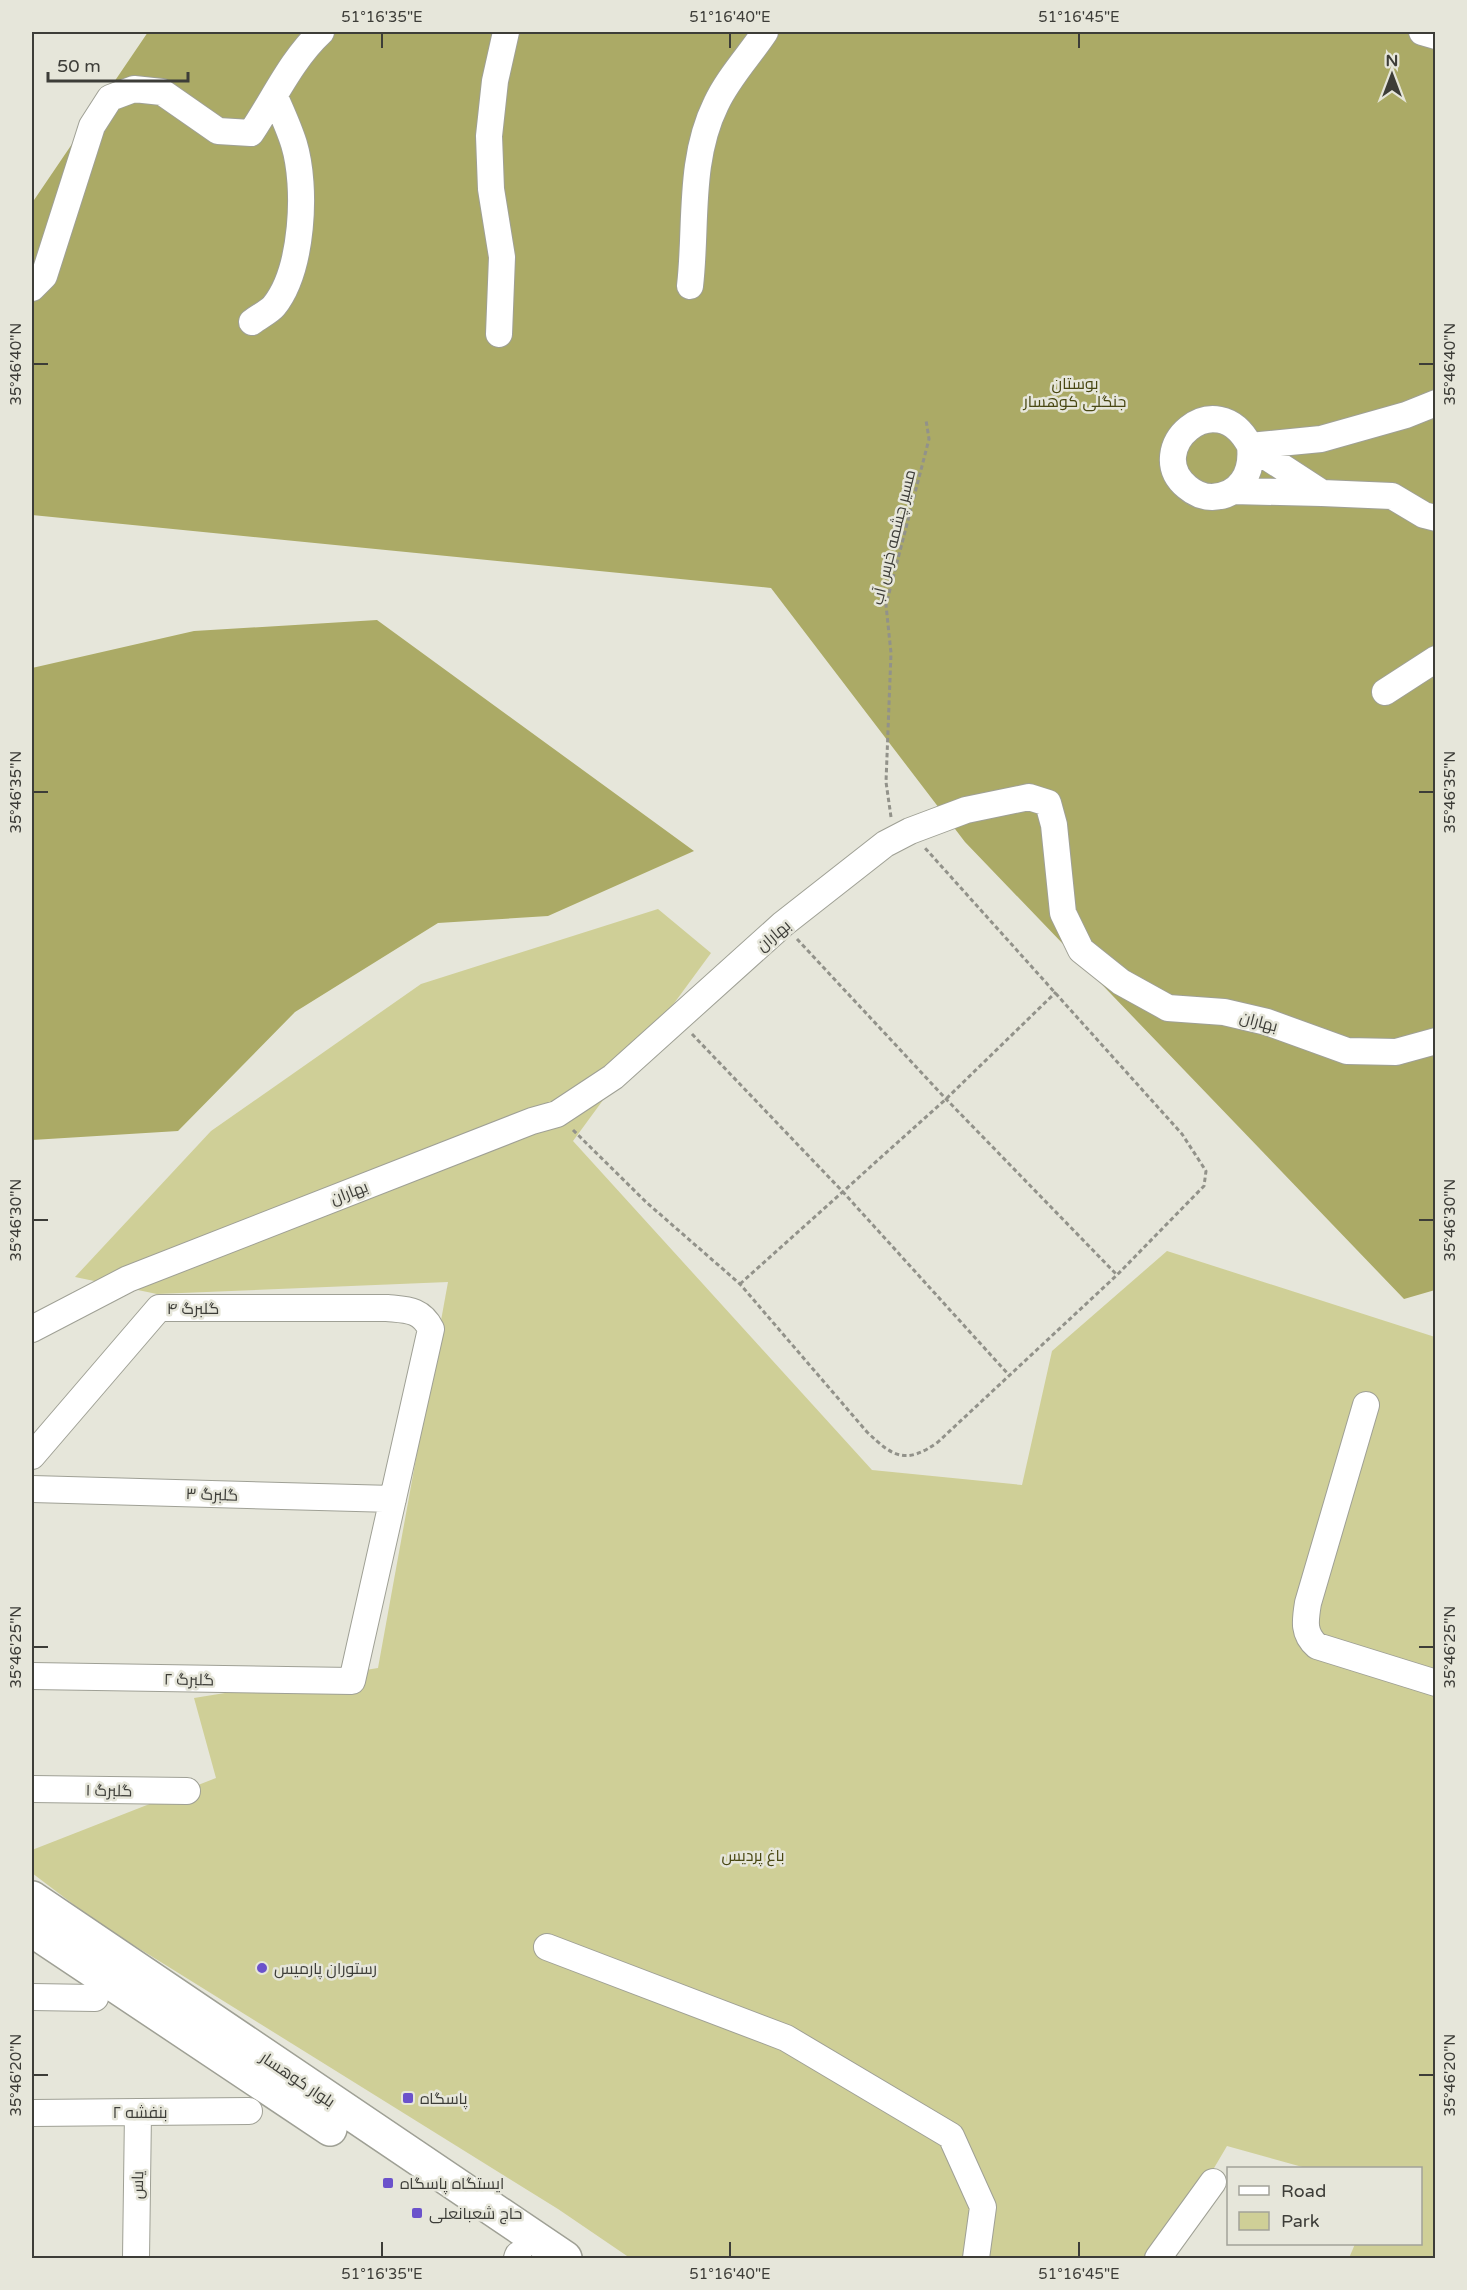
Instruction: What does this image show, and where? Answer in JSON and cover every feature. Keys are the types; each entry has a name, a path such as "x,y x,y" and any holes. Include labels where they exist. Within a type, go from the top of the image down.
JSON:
{"main road":[{"name":"بلوار کوهسار","path":"32,1898 564,2259"},
{"name":"بلوار کوهسار","path":"32,1930 520,2257"}],"street":[{"path":"32,288 44,276 92,126 110,98 134,89 162,92 218,131 251,133 293,64 321,32"},
{"path":"499,333 502,256 491,189 489,136 495,81 506,32"},
{"path":"690,286 695,244 692,220 704,138 715,105 765,32"},
{"path":"1422,32 1436,36"},
{"path":"252,321 274,306 288,278 297,249 301,216 300,175 294,145 275,97"},
{"path":"1250,446 1321,439 1406,415 1436,403"},
{"path":"1250,446 1249,471 1243,482 1233,491 1221,496 1207,497 1194,493 1176,473 1174,447 1188,427 1212,419 1235,426 1250,446 1322,493"},
{"path":"1233,491 1392,496 1432,522"},
{"path":"1385,692 1436,659"},
{"name":"بهاران","path":"32,1329 128,1279 532,1121 557,1114 613,1077 783,924 902,835 966,810 1008,801 1029,797 1048,803 1054,825 1063,913 1081,950 1121,982 1168,1008 1224,1012 1267,1022 1347,1051 1396,1052 1436,1041"},
{"name":"گلبرگ ۴","path":"32,1456 159,1308 387,1308 415,1311 425,1317 430,1329 393,1499"},
{"path":"1366,1405 1308,1603 1305,1623 1308,1638 1317,1646 1436,1683"},
{"name":"گلبرگ ۳","path":"32,1489 393,1499"},
{"name":"گلبرگ ۲","path":"32,1676 352,1681 393,1499"},
{"name":"گلبرگ ۱","path":"32,1789 187,1791"},
{"path":"547,1947 786,2038 951,2136 982,2207 976,2259"},
{"path":"32,1997 95,1998"},
{"name":"بنفشه ۲","path":"32,2113 249,2111"},
{"name":"یاس","path":"136,2259 138,2112"},
{"path":"1158,2259 1213,2182"}],"path":[{"name":"مسیر چشمه خرس آب","path":"902,835 886,782 891,652 886,605 929,439 926,420"},
{"path":"557,1114 646,1202 740,1284 884,1449 905,1457 922,1453 938,1442 1193,1201 1204,1186 1206,1171 1182,1134 1056,992 902,835"},
{"path":"783,924 946,1099 1117,1275"},
{"path":"740,1284 946,1099 1056,992"},
{"path":"678,1020 843,1192 1008,1374"}],"green space":[{"name":"بوستان جنگلی کوهسار","path":"148,32 1435,32 1435,1290 1404,1299 965,842 771,588 32,515 32,203"},
{"path":"377,620 694,851 548,916 438,923 295,1012 178,1131 32,1140 32,668 194,631"},
{"name":"باغ پردیس","path":"658,909 711,953 573,1141 872,1470 1022,1485 1052,1351 1167,1251 1435,1337 1435,2258 1349,2258 1355,2245 1422,2245 1422,2167 1302,2167 1227,2146 1161,2258 630,2258 558,2209 98,1923 32,1873 32,1850 216,1778 194,1698 378,1668 448,1282 157,1294 75,1277 211,1131 421,984"}],"place":[{"name":"رستوران پارمیس","path":"262,1968"},
{"name":"پاسگاه","path":"408,2098"},
{"name":"ایستگاه پاسگاه","path":"388,2183"},
{"name":"حاج شعبانعلی","path":"417,2213"}]}
